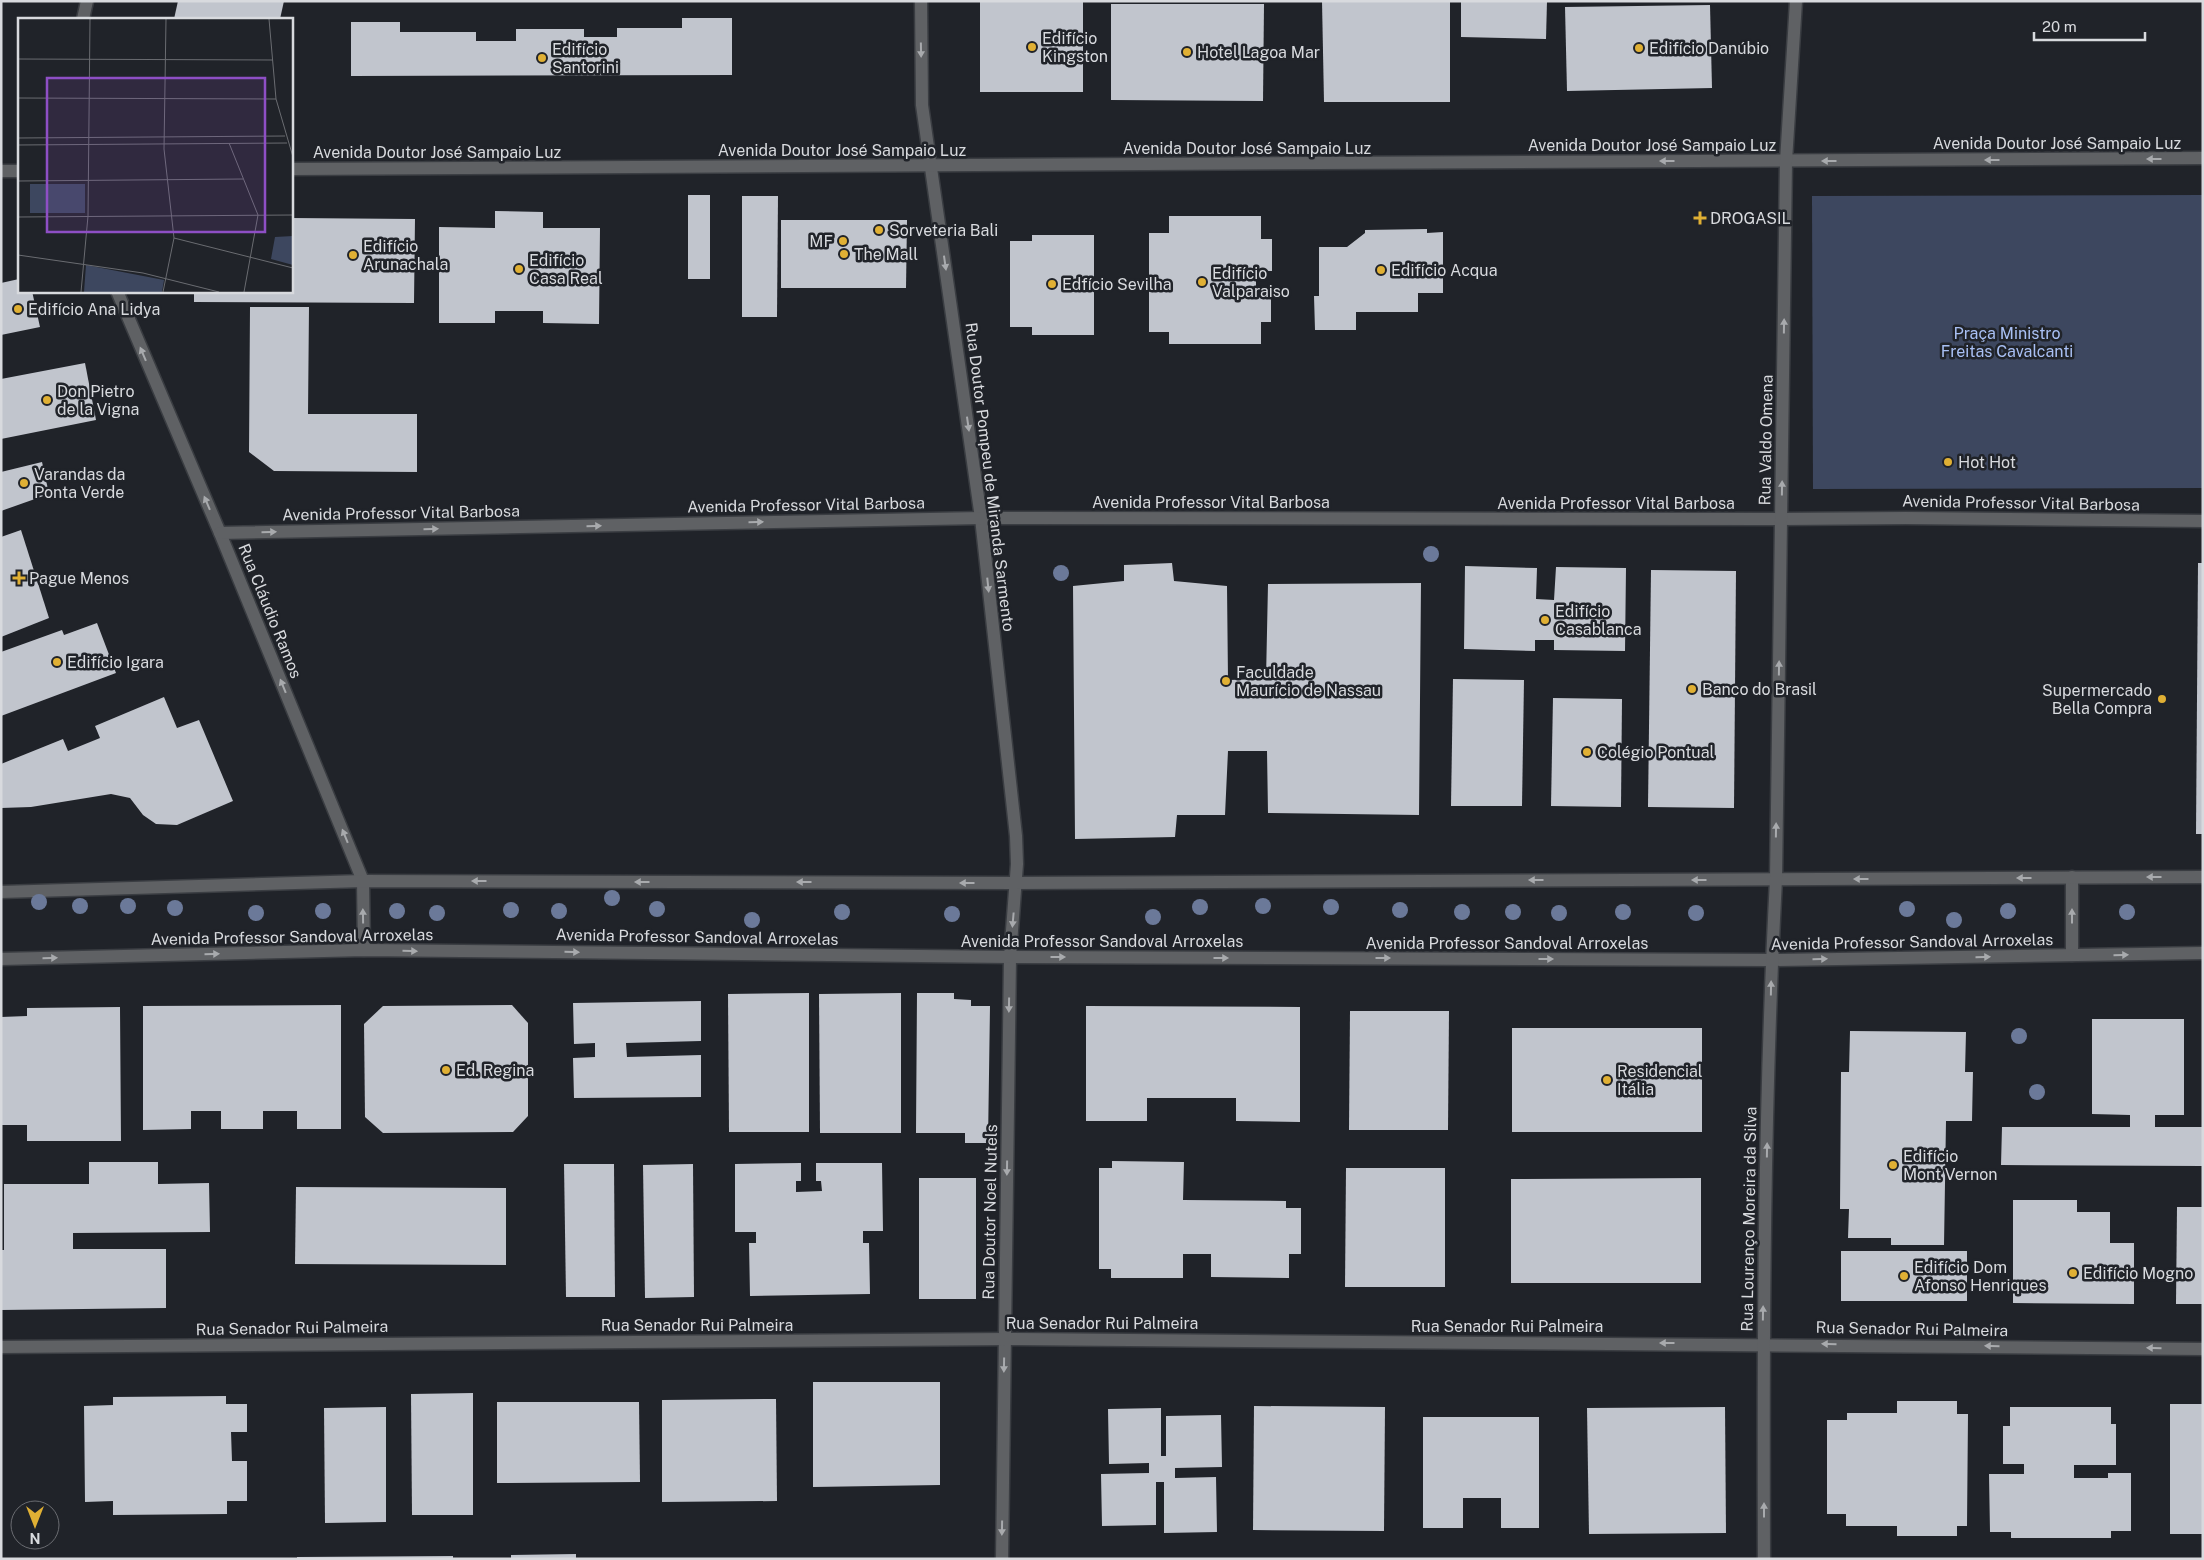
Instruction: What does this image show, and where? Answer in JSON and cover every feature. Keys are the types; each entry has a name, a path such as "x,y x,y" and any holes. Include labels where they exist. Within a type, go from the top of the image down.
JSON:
{"street":[{"path":"83,18 86,1"},
{"name":"Rua Doutor Pompeu de Miranda Sarmento","path":"920,1 922,106 981,518 1016,836 1016,883 1010,957"},
{"name":"Rua Valdo Omena","path":"1776,879 1786,161 1796,1"},
{"name":"Avenida Doutor José Sampaio Luz","path":"292,169 2203,158"},
{"path":"1,172 18,171"},
{"name":"Rua Cláudio Ramos","path":"117,292 220,533 363,881 364,950"},
{"name":"Avenida Professor Vital Barbosa","path":"220,533 981,518 1906,518 2203,521"},
{"path":"2072,877 2072,955"},
{"path":"1,892 363,881 1016,883 2203,877"},
{"name":"Rua Lourenço Moreira da Silva","path":"1764,1559 1763,1344 1771,960 1776,879"},
{"name":"Avenida Professor Sandoval Arroxelas","path":"1,959 364,950 1010,957 1771,960 2203,953"},
{"name":"Rua Doutor Noel Nutels","path":"1002,1559 1010,957"},
{"name":"Rua Senador Rui Palmeira","path":"1,1347 1005,1339 2203,1348"}],"green space":[{"name":"Praça Ministro Freitas Cavalcanti","path":"2203,195 2203,488 1813,489 1812,196"}],"building":[{"path":"178,1 284,1 280,18 174,18"},
{"name":"Edifício Kingston","path":"980,1 1083,1 1083,92 980,92"},
{"path":"1322,1 1450,1 1450,102 1324,102"},
{"path":"1461,1 1547,1 1546,39 1461,37"},
{"name":"Hotel Lagoa Mar","path":"1111,4 1264,4 1263,101 1111,100"},
{"name":"Edifício Danúbio","path":"1710,5 1712,88 1567,91 1565,7"},
{"name":"Edifício Santorini","path":"682,18 732,18 732,75 351,76 351,22 400,22 400,32 476,32 476,41 516,41 516,29 584,29 584,37 617,37 617,28 682,28"},
{"path":"688,195 710,195 710,279 688,279"},
{"path":"742,196 778,196 777,317 742,317"},
{"name":"Edifício Casa Real","path":"495,211 543,212 543,228 600,228 599,324 543,323 543,311 495,311 495,323 439,323 439,227 495,228"},
{"name":"Edifício Valparaiso","path":"1169,216 1261,216 1261,239 1272,239 1272,271 1256,271 1256,294 1271,294 1271,322 1261,322 1261,344 1169,344 1169,332 1149,332 1149,233 1169,233"},
{"name":"Edifício Arunachala","path":"292,218 415,219 414,303 194,302 194,292 292,292"},
{"name":"The Mall","path":"781,220 907,220 906,288 781,288"},
{"name":"Edifício Acqua","path":"1427,229 1427,233 1443,232 1443,293 1418,293 1418,312 1356,312 1356,330 1315,330 1314,296 1319,296 1319,247 1347,247 1365,233 1365,230"},
{"name":"Edfício Sevilha","path":"1032,235 1094,235 1094,335 1032,335 1032,327 1010,327 1010,241 1032,241"},
{"name":"Edifício Ana Lidya","path":"18,279 18,292 32,292 40,327 1,335 1,283"},
{"path":"250,307 309,307 308,414 417,414 417,472 274,471 249,452"},
{"name":"Don Pietro de la Vigna","path":"85,363 96,420 1,439 1,379"},
{"name":"Varandas da Ponta Verde","path":"42,462 49,494 1,511 1,472"},
{"name":"Pague Menos","path":"21,530 49,618 1,637 1,537"},
{"path":"1172,563 1174,581 1227,586 1228,680 1266,679 1268,584 1421,583 1419,815 1268,813 1267,751 1228,751 1225,815 1177,815 1175,837 1075,839 1073,586 1124,581 1124,565"},
{"path":"2198,563 2203,563 2203,834 2196,834"},
{"name":"Edifício Casablanca","path":"1465,566 1537,568 1536,599 1554,600 1556,567 1626,568 1625,651 1554,650 1554,640 1535,640 1535,651 1464,649"},
{"name":"Banco do Brasil","path":"1651,570 1736,571 1734,808 1648,807"},
{"name":"Edifício Igara","path":"97,623 116,673 1,716 1,652 62,630 64,635"},
{"path":"1453,679 1524,680 1522,806 1451,806"},
{"path":"164,697 177,728 199,720 233,801 177,825 156,824 143,815 130,798 111,794 31,807 1,808 1,764 63,739 68,751 100,738 95,726"},
{"name":"Colégio Pontual","path":"1553,698 1622,699 1621,807 1551,806"},
{"path":"809,993 809,1132 729,1132 728,994"},
{"path":"901,993 901,1133 820,1133 819,994"},
{"path":"917,993 954,993 954,999 971,1000 971,1006 990,1006 988,1143 965,1143 965,1133 916,1133"},
{"path":"701,1001 701,1041 626,1043 627,1057 701,1055 701,1097 574,1098 573,1058 595,1057 595,1043 574,1044 573,1003"},
{"path":"341,1005 341,1129 297,1129 297,1111 263,1111 263,1129 221,1129 221,1111 191,1111 191,1129 143,1130 143,1006"},
{"name":"Ed. Regina","path":"512,1005 528,1023 528,1116 513,1132 383,1133 365,1117 364,1024 383,1006"},
{"path":"1086,1006 1300,1007 1300,1122 1236,1121 1236,1098 1147,1098 1147,1121 1086,1121"},
{"path":"120,1007 121,1141 27,1141 27,1125 1,1125 1,1017 27,1016 27,1008"},
{"path":"1350,1011 1449,1011 1448,1130 1349,1130"},
{"path":"2092,1019 2184,1019 2184,1115 2155,1115 2155,1127 2203,1127 2203,1166 2001,1165 2002,1127 2130,1127 2130,1115 2092,1114"},
{"name":"Residencial Itália","path":"1512,1028 1702,1028 1702,1132 1512,1132"},
{"name":"Edifício Mont Vernon","path":"1850,1031 1966,1032 1965,1072 1973,1072 1972,1121 1946,1121 1944,1245 1891,1245 1891,1238 1848,1238 1849,1209 1840,1209 1841,1072 1849,1072"},
{"path":"1112,1161 1184,1162 1183,1200 1286,1201 1286,1208 1301,1208 1301,1254 1289,1254 1289,1278 1211,1277 1211,1254 1183,1254 1183,1278 1111,1278 1111,1269 1099,1269 1099,1168 1112,1168"},
{"path":"89,1162 158,1162 158,1184 209,1183 210,1232 73,1233 73,1249 166,1249 166,1308 1,1310 1,1250 4,1250 4,1184 89,1184"},
{"path":"801,1163 801,1181 796,1181 796,1192 822,1191 821,1181 816,1181 816,1163 882,1163 883,1231 863,1231 863,1243 869,1243 870,1294 750,1296 749,1243 756,1243 756,1232 735,1232 735,1164"},
{"path":"564,1164 614,1164 615,1297 566,1297"},
{"path":"693,1164 694,1297 645,1298 643,1165"},
{"path":"1346,1168 1445,1168 1445,1287 1345,1287"},
{"path":"919,1178 976,1178 976,1299 919,1299"},
{"path":"1701,1178 1701,1283 1511,1283 1511,1179"},
{"path":"296,1187 506,1188 506,1265 295,1264"},
{"name":"Edifício Mogno","path":"2013,1200 2077,1200 2077,1212 2110,1212 2110,1243 2134,1243 2134,1304 2013,1303"},
{"path":"2177,1207 2203,1207 2203,1304 2176,1304"},
{"name":"Edifício Dom Afonso Henriques","path":"1841,1251 1967,1251 1967,1301 1841,1301"},
{"path":"813,1382 940,1382 940,1485 813,1487"},
{"path":"473,1393 473,1515 412,1515 411,1394"},
{"path":"226,1396 226,1404 247,1404 247,1432 231,1432 232,1461 247,1461 247,1501 227,1501 227,1514 113,1515 113,1501 85,1502 84,1406 113,1405 113,1397"},
{"path":"776,1399 777,1501 662,1502 662,1400"},
{"path":"1897,1401 1957,1401 1957,1414 1968,1414 1967,1526 1957,1526 1957,1536 1897,1536 1897,1526 1846,1526 1846,1514 1827,1514 1827,1420 1847,1420 1847,1413 1897,1413"},
{"path":"497,1402 639,1402 640,1482 497,1483"},
{"path":"2170,1404 2203,1404 2203,1534 2170,1534"},
{"path":"1254,1406 1385,1407 1384,1531 1253,1530"},
{"path":"386,1407 386,1522 325,1523 324,1408"},
{"path":"1725,1407 1726,1533 1589,1534 1587,1408"},
{"path":"2010,1407 2111,1407 2111,1424 2116,1424 2116,1465 2074,1465 2074,1478 2108,1478 2108,1473 2131,1473 2131,1531 2111,1531 2111,1538 2011,1538 2011,1532 1990,1532 1989,1474 2024,1474 2024,1464 2003,1464 2003,1426 2010,1426"},
{"path":"1161,1408 1161,1456 1166,1456 1166,1416 1221,1415 1222,1467 1175,1468 1175,1478 1216,1477 1217,1532 1164,1533 1164,1482 1156,1482 1156,1525 1102,1526 1101,1474 1149,1473 1149,1463 1109,1464 1108,1409"},
{"path":"1423,1417 1539,1417 1539,1528 1501,1528 1501,1498 1463,1498 1463,1528 1423,1528"},
{"path":"576,1554 576,1559 511,1559 511,1555"},
{"path":"453,1556 453,1559 297,1559 297,1557"}],"place":[{"name":"Edifício Kingston","path":"1032,47"},
{"name":"Edifício Danúbio","path":"1639,48"},
{"name":"Hotel Lagoa Mar","path":"1187,52"},
{"name":"Edifício Santorini","path":"542,58"},
{"name":"DROGASIL","path":"1700,218"},
{"name":"Sorveteria Bali","path":"879,230"},
{"name":"MF","path":"843,241"},
{"name":"The Mall","path":"844,254"},
{"name":"Edifício Arunachala","path":"353,255"},
{"name":"Edifício Casa Real","path":"519,269"},
{"name":"Edifício Acqua","path":"1381,270"},
{"name":"Edifício Valparaiso","path":"1202,282"},
{"name":"Edfício Sevilha","path":"1052,284"},
{"name":"Edifício Ana Lidya","path":"18,309"},
{"name":"Don Pietro de la Vigna","path":"47,400"},
{"name":"Hot Hot","path":"1948,462"},
{"name":"Varandas da Ponta Verde","path":"24,483"},
{"name":"Pague Menos","path":"19,578"},
{"name":"Edifício Casablanca","path":"1545,620"},
{"name":"Edifício Igara","path":"57,662"},
{"name":"Faculdade Maurício de Nassau","path":"1226,681"},
{"name":"Banco do Brasil","path":"1692,689"},
{"name":"Supermercado Bella Compra","path":"2162,699"},
{"name":"Colégio Pontual","path":"1587,752"},
{"name":"Ed. Regina","path":"446,1070"},
{"name":"Residencial Itália","path":"1607,1080"},
{"name":"Edifício Mont Vernon","path":"1893,1165"},
{"name":"Edifício Mogno","path":"2073,1273"},
{"name":"Edifício Dom Afonso Henriques","path":"1904,1276"}]}
